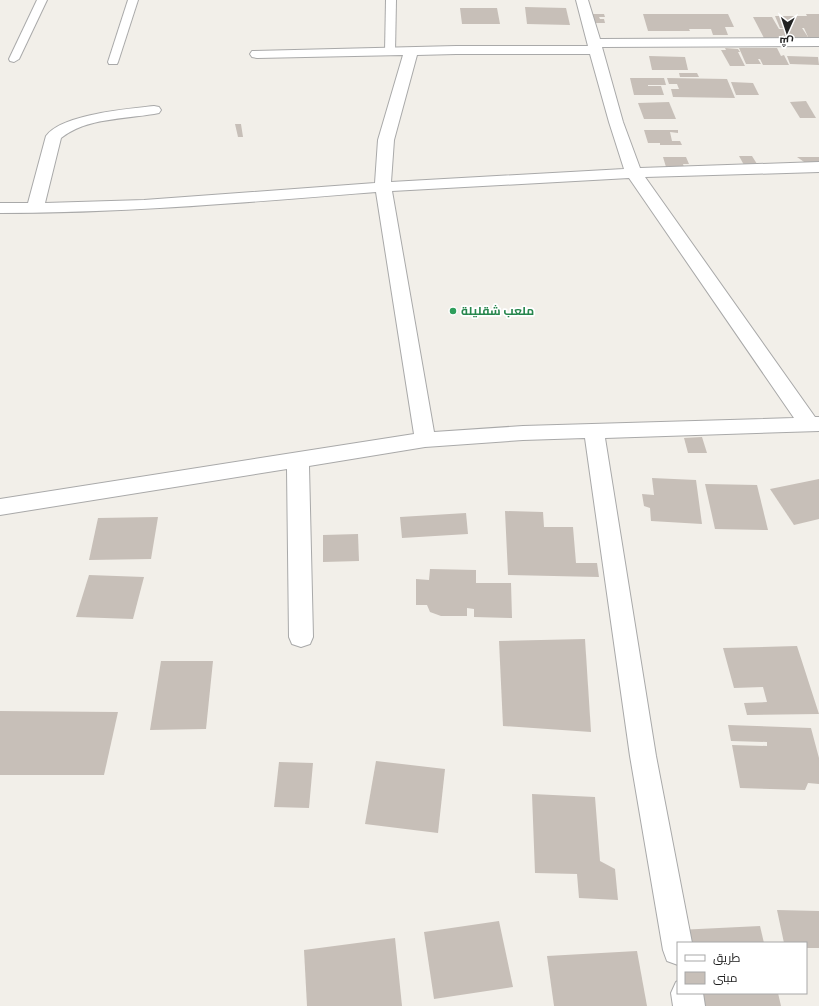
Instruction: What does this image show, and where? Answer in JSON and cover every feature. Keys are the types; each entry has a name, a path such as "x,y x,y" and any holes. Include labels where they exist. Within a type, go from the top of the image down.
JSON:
{"street":[{"path":"582,0 633,172 814,424"},
{"path":"257,54 819,42"},
{"path":"411,51 386,140 383,187 425,440"},
{"path":"35,209 54,136 57,132 79,122 154,110"},
{"path":"0,208 99,208 200,202 383,187 633,172 819,167"},
{"path":"0,507 425,440 523,433 814,424"},
{"path":"594,431 634,706 663,877 677,945"},
{"path":"298,460 301,637"},
{"path":"687,994 689,1006"}],"lane":[{"path":"14,60 42,0"},
{"path":"113,62 133,0"},
{"path":"390,52 392,0"}],"building":[{"path":"525,7 566,8 570,25 527,24"},
{"path":"460,8 497,8 500,24 462,24"},
{"path":"589,14 604,14 605,17 599,17 600,19 604,19 605,23 591,23"},
{"path":"643,14 728,14 734,27 725,27 728,35 713,35 711,29 689,29 690,31 648,31"},
{"path":"806,14 819,14 819,39 809,39 804,28 802,28 808,37 764,38 753,17 772,17 779,29 790,29 780,28 775,16 807,16"},
{"path":"725,48 738,49 745,66 730,66 721,50 726,50"},
{"path":"739,48 777,48 781,56 784,55 789,65 763,65 760,59 758,59 761,64 746,64"},
{"path":"649,56 685,57 688,70 652,70"},
{"path":"787,56 818,57 819,65 790,64"},
{"path":"679,73 697,73 699,77 680,77"},
{"path":"630,78 664,78 666,85 648,86 661,86 664,95 634,95"},
{"path":"667,78 727,79 735,98 673,97 671,89 679,89 677,84 669,84"},
{"path":"731,82 753,83 759,95 736,95"},
{"path":"806,101 816,118 800,118 790,102"},
{"path":"669,102 676,119 644,119 638,103"},
{"path":"235,124 241,124 243,137 238,137"},
{"path":"644,130 678,130 678,133 670,132 672,141 680,141 682,145 660,145 660,143 648,143"},
{"path":"739,156 752,156 757,164 744,165"},
{"path":"663,157 686,157 689,164 683,164 684,167 666,167"},
{"path":"797,157 819,157 819,164 807,164"},
{"path":"702,437 707,453 688,453 684,438"},
{"path":"652,478 696,480 702,524 651,521 650,508 644,506 642,494 654,495"},
{"path":"819,479 819,519 794,525 770,489"},
{"path":"705,484 757,485 768,530 715,529"},
{"path":"505,511 543,512 544,527 573,527 576,563 597,563 599,577 508,575"},
{"path":"466,513 468,534 402,538 400,517"},
{"path":"158,517 151,559 89,560 98,518"},
{"path":"358,534 359,561 323,562 323,535"},
{"path":"430,569 476,570 476,583 511,583 512,618 474,617 474,609 467,608 467,616 441,616 430,612 427,605 416,605 416,579 429,580"},
{"path":"89,575 144,577 133,619 76,617"},
{"path":"585,639 591,732 503,726 499,641"},
{"path":"797,646 819,714 747,715 744,703 767,702 763,687 734,688 723,648"},
{"path":"161,661 213,661 206,729 150,730"},
{"path":"0,711 118,712 104,775 0,775"},
{"path":"728,725 811,728 819,758 819,784 808,783 805,790 740,788 732,745 767,746 767,742 731,741"},
{"path":"376,761 445,769 438,833 365,824"},
{"path":"279,762 313,763 309,808 274,807"},
{"path":"532,794 595,797 600,861 615,869 618,900 579,898 577,874 535,873"},
{"path":"777,910 819,911 819,948 807,948 807,942 784,942"},
{"path":"499,921 513,987 434,999 424,932"},
{"path":"760,926 764,942 681,942 678,930"},
{"path":"395,938 402,1006 307,1006 304,950"},
{"path":"637,951 647,1006 554,1006 547,956"},
{"path":"691,994 778,994 781,1006 694,1006"}],"place":[{"name":"ملعب شقليلة","path":"453,311"}]}
